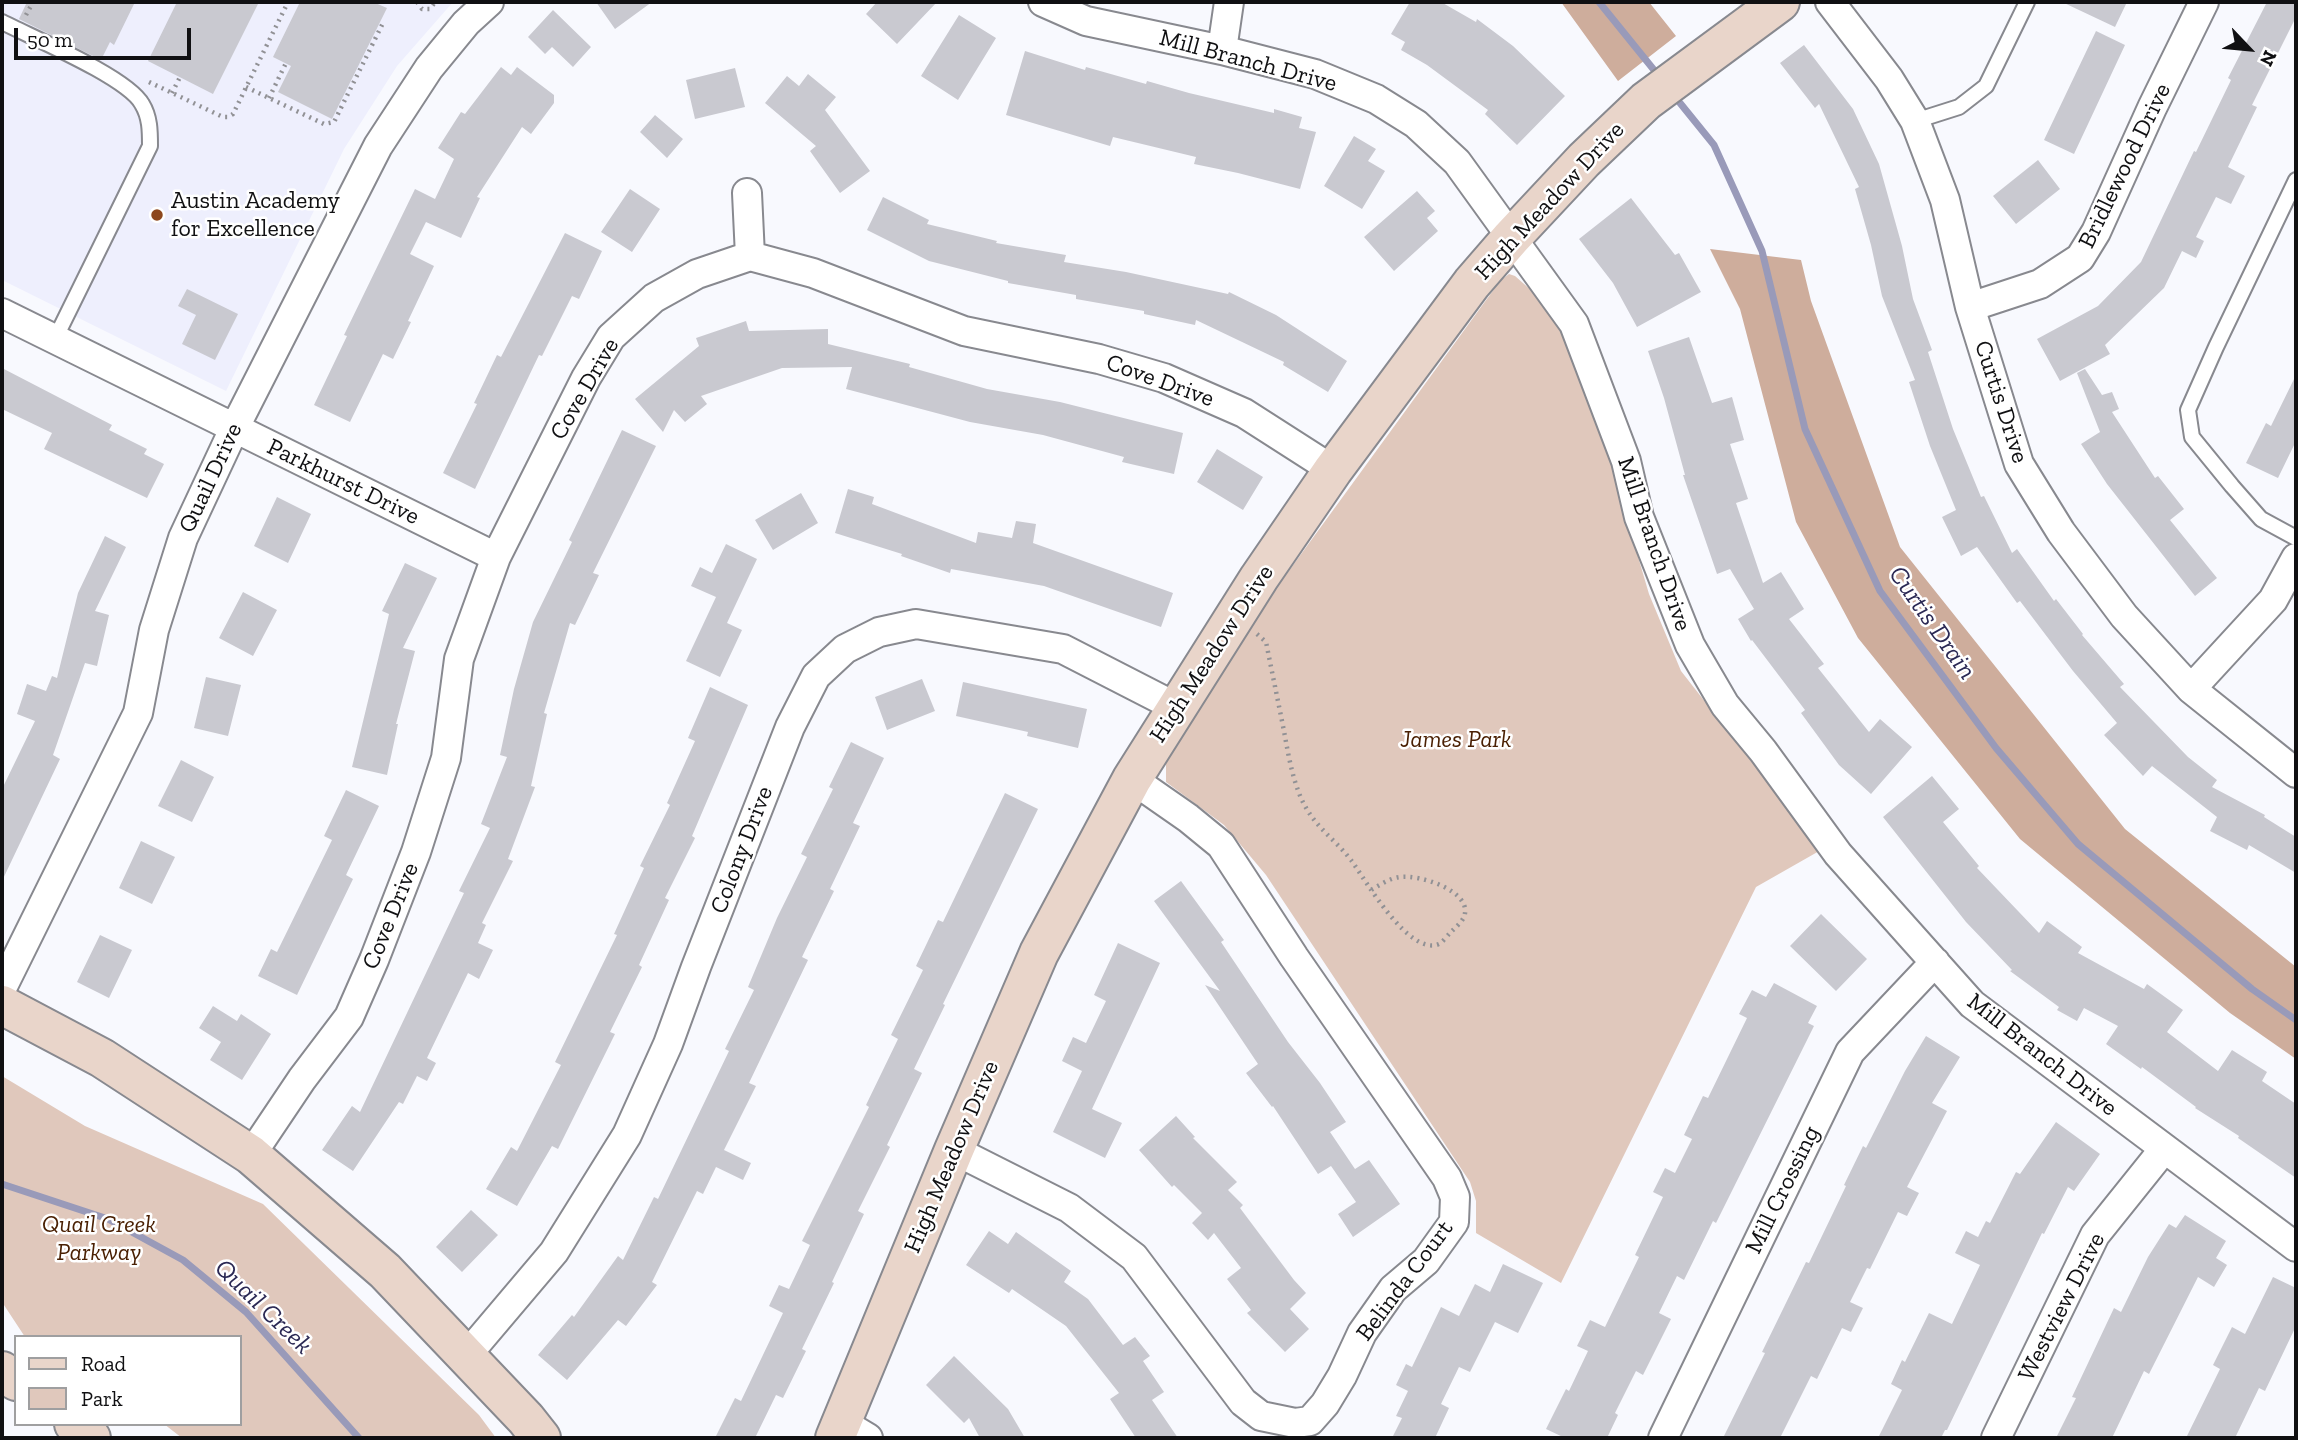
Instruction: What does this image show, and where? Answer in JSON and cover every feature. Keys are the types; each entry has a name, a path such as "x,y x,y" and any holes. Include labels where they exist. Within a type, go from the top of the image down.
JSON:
{"street":[{"name":"Quail Drive","path":"2,988 138,713 154,630 183,538 233,429 378,146 429,68 466,23 489,2"},
{"name":"Mill Branch Drive","path":"1043,2 1086,21 1222,50 1315,74 1376,99 1416,124 1457,162 1574,324 1626,461 1639,517 1695,655 1725,705 1763,751 1838,854 1972,1004 2296,1247"},
{"path":"1222,50 1229,2"},
{"name":"High Meadow Drive","path":"849,1433 954,1150 1039,953 1132,779 1176,706 1333,470 1472,283 1584,160 1646,102 1780,2"},
{"name":"Curtis Drive","path":"1830,2 1889,79 1916,121 1945,200 1970,307 2019,464 2061,532 2124,616 2191,689 2296,773"},
{"name":"Bridlewood Drive","path":"1970,307 2040,284 2080,258 2096,232 2204,2"},
{"path":"747,193 750,256"},
{"name":"Cove Drive","path":"251,1155 302,1079 349,1017 374,960 416,852 446,758 459,659 496,557 586,378 611,337 654,298 697,274 750,256 813,273 964,331 1098,359 1164,378 1244,413 1333,470"},
{"name":"Parkhurst Drive","path":"2,313 496,557"},
{"path":"2191,689 2273,600 2296,558"},
{"name":"Colony Drive","path":"466,1356 554,1252 627,1135 668,1044 790,727 816,676 845,649 879,632 916,624 1036,644 1063,649 1176,706"},
{"name":"Belinda Court","path":"954,1150 1069,1208 1133,1257 1243,1402 1261,1416 1295,1423 1310,1421 1325,1404 1362,1334 1393,1289 1426,1261 1454,1222 1455,1197 1447,1178 1294,957 1221,845 1132,779"},
{"name":"Mill Crossing","path":"1663,1438 1850,1052 1935,962"},
{"path":"2,1005 102,1058 251,1155 385,1271 541,1438"},
{"name":"Westview Drive","path":"1996,1438 2095,1236 2164,1149"},
{"path":"76,1426 91,1438"}],"lane":[{"path":"1916,121 1959,107 1986,86 2027,2"},
{"path":"2,22 114,78 132,90 143,104 150,123 150,146 55,339"},
{"path":"2296,180 2189,410 2192,437 2232,486 2261,519 2296,538"}],"path":[{"path":"24,19 33,2"},
{"path":"139,78 228,117 233,114 288,2"},
{"path":"417,2 426,10 435,2"},
{"path":"246,87 324,124 334,122 384,21"},
{"path":"269,98 286,63"},
{"path":"172,93 180,77"},
{"path":"1232,620 1260,635 1266,642 1290,761 1301,797 1315,824 1349,858 1371,890 1396,923 1421,943 1440,944 1462,920 1465,912 1464,905 1454,892 1427,880 1397,877 1371,890"}],"shaded area":[{"name":"Austin Academy for Excellence","path":"2,2 453,2 397,66 344,149 226,391 2,280"},
{"path":"1561,2 1649,2 1676,36 1618,81"},
{"path":"1710,249 1801,260 1811,301 1900,547 2125,829 2296,967 2296,1059 2230,1013 2020,839 1858,638 1796,522 1740,309"}],"green space":[{"name":"James Park","path":"1509,274 1515,276 1550,307 1573,348 1601,421 1649,594 1681,671 1821,850 1756,887 1561,1283 1476,1233 1476,1201 1470,1182 1266,875 1224,825 1166,782 1166,760 1264,605 1500,281"},
{"name":"Quail Creek Parkway","path":"2,1076 85,1126 263,1204 479,1415 496,1438 182,1438 167,1426 242,1426 242,1335 24,1335 2,1302"}],"building":[{"path":"27,2 135,2 114,45 110,42 101,60 19,19"},
{"path":"177,2 259,2 213,94 148,61"},
{"path":"300,2 373,2 387,8 332,119 278,92 291,66 273,57"},
{"path":"596,2 652,2 615,29"},
{"path":"877,2 937,2 897,44 866,14"},
{"path":"1410,2 1441,2 1476,22 1477,19 1513,46 1565,96 1517,145 1485,114 1488,110 1427,65 1401,50 1405,42 1391,34"},
{"path":"2062,2 2127,2 2115,27"},
{"path":"2267,2 2296,2 2296,17 2252,105 2257,107 2228,167 2245,176 2231,204 2216,197 2196,237 2204,241 2196,258 2182,251 2164,288 2105,345 2110,354 2060,381 2037,339 2098,306 2141,262"},
{"path":"553,10 591,47 573,67 552,47 545,54 528,37"},
{"path":"959,15 996,38 958,100 921,76"},
{"path":"2096,31 2125,45 2074,154 2044,140"},
{"path":"1804,45 1853,109 1879,164 1902,246 1913,299 1932,350 1928,352 1953,429 1981,497 1984,496 2012,553 2017,549 2054,601 2056,599 2082,635 2124,684 2120,687 2188,757 2217,780 2212,787 2265,815 2264,817 2296,837 2296,873 2249,845 2247,850 2210,831 2217,817 2152,766 2143,776 2104,735 2117,723 2020,601 2017,603 1977,547 1961,556 1942,517 1956,510 1930,446 1909,382 1915,380 1882,296 1855,189 1859,187 1819,104 1815,108 1780,63"},
{"path":"1025,51 1085,70 1086,67 1146,84 1147,81 1274,113 1274,109 1302,117 1299,128 1316,132 1300,189 1194,164 1196,157 1113,137 1110,146 1006,115"},
{"path":"501,67 511,75 517,67 554,95 554,103 531,134 522,127 477,197 480,198 461,238 426,222 410,254 434,266 393,359 383,354 350,422 314,405 347,336 344,335 415,189 435,199 454,159 438,148 461,112 465,114"},
{"path":"735,68 745,107 695,119 686,80"},
{"path":"808,74 836,97 825,110 870,171 840,193 810,151 816,146 765,103 787,76 799,86"},
{"path":"655,115 683,139 667,158 640,132"},
{"path":"1354,136 1376,149 1368,161 1385,171 1362,209 1324,186"},
{"path":"2038,160 2060,189 2016,224 1993,196"},
{"path":"630,189 660,209 632,252 601,232"},
{"path":"1417,191 1435,211 1427,218 1438,231 1394,271 1364,237"},
{"path":"883,197 929,220 927,224 997,241 996,243 1066,255 1064,262 1228,294 1229,292 1276,315 1347,361 1328,392 1283,365 1284,362 1196,320 1195,325 1144,314 1144,311 1076,299 1076,295 1008,283 929,261 867,230"},
{"path":"1631,198 1675,255 1679,253 1701,292 1637,327 1613,283 1579,239"},
{"path":"565,233 602,251 579,299 572,296 542,356 539,355 475,489 443,473 477,404 474,403 497,355 501,357"},
{"path":"187,289 238,314 215,360 182,344 196,315 178,306"},
{"path":"746,321 749,331 828,329 828,344 910,364 909,367 987,389 1060,402 1183,433 1174,474 1122,462 1124,457 1043,435 970,422 846,389 852,367 782,368 701,396 707,404 685,422 674,410 663,432 635,399 699,346 696,338"},
{"path":"1689,337 1712,403 1732,397 1744,440 1730,444 1748,499 1736,503 1763,583 1781,572 1804,609 1789,619 1824,664 1818,668 1869,732 1880,719 1912,747 1871,794 1839,765 1801,713 1805,710 1751,641 1738,619 1754,609 1730,569 1717,574 1683,475 1664,398 1648,351"},
{"path":"2,368 112,425 109,430 147,449 144,454 164,464 147,498 44,449 52,433 2,409"},
{"path":"2085,369 2102,395 2112,392 2119,409 2112,412 2155,478 2158,476 2184,509 2170,520 2217,578 2195,596 2107,484 2081,444 2100,432 2077,373"},
{"path":"2296,375 2296,441 2278,478 2246,463 2266,423 2271,426"},
{"path":"622,430 656,446 593,573 599,575 575,625 570,623 544,713 547,714 531,786 535,787 508,859 513,861 482,923 486,925 478,943 493,950 479,979 468,973 427,1058 436,1063 427,1081 417,1076 403,1104 399,1102 353,1171 322,1150 352,1106 360,1112 464,893 459,891 490,828 481,824 507,757 500,755 514,689 533,622"},
{"path":"1217,449 1263,477 1243,510 1197,482"},
{"path":"848,489 874,497 872,504 976,543 978,532 1012,538 1016,521 1036,524 1033,543 1173,593 1161,627 1044,586 951,569 950,573 901,556 902,554 835,533"},
{"path":"801,493 818,523 773,550 755,520"},
{"path":"277,497 311,514 288,563 254,546"},
{"path":"105,536 126,547 95,611 109,615 97,666 85,663 53,755 60,759 2,881 2,789 35,721 17,714 27,684 46,691 52,676 57,678 78,593"},
{"path":"726,544 757,559 727,623 742,630 720,677 686,661 716,597 691,586 700,567 712,573"},
{"path":"405,563 437,578 403,648 415,651 396,724 387,775 352,767 389,614 382,611"},
{"path":"243,592 277,610 253,656 219,638"},
{"path":"206,677 241,685 228,736 194,728"},
{"path":"922,679 935,711 887,730 875,697"},
{"path":"963,682 1087,709 1078,748 1027,736 1028,732 956,716"},
{"path":"710,687 748,705 692,836 695,838 665,898 669,900 639,965 642,967 610,1032 615,1034 558,1149 552,1146 517,1206 486,1189 511,1147 517,1151 561,1065 555,1062 617,935 614,934 644,868 640,866 670,805 667,803 695,741 688,738"},
{"path":"851,742 884,758 853,823 860,826 830,889 834,891 802,957 808,960 749,1083 756,1086 724,1150 751,1163 743,1180 716,1167 703,1194 697,1191 652,1282 657,1285 626,1326 618,1320 567,1380 538,1355 572,1315 574,1317 618,1256 623,1260 654,1197 658,1199 729,1051 725,1049 754,990 748,987 777,918 807,857 801,854 833,789 829,787"},
{"path":"181,760 214,777 192,822 158,806"},
{"path":"1932,776 1959,809 1943,822 1979,866 1977,868 2039,933 2047,921 2082,947 2078,953 2144,989 2147,984 2183,1010 2167,1032 2218,1071 2232,1050 2267,1072 2262,1081 2296,1104 2296,1178 2106,1044 2118,1026 2084,1008 2077,1021 2057,1010 2059,1007 2010,971 2012,970 1966,922 1883,817"},
{"path":"346,790 379,806 346,875 353,879 297,995 258,976 271,949 277,952 332,840 324,836"},
{"path":"1005,793 1038,809 914,1069 922,1073 887,1145 890,1147 858,1211 864,1214 802,1349 806,1351 783,1398 776,1395 755,1438 715,1438 735,1398 741,1401 783,1313 769,1306 779,1285 789,1289 810,1245 802,1241 869,1107 866,1105 898,1039 891,1035 923,970 916,966 938,920 943,922"},
{"path":"141,841 175,857 152,904 119,888"},
{"path":"1181,881 1224,940 1221,942 1288,1042 1346,1122 1330,1132 1355,1169 1369,1160 1400,1204 1353,1237 1338,1214 1356,1202 1331,1166 1318,1174 1273,1106 1246,1073 1258,1064 1205,985 1220,991 1154,901"},
{"path":"1821,914 1867,959 1836,991 1790,946"},
{"path":"100,935 132,950 109,998 77,982"},
{"path":"1118,943 1160,963 1092,1109 1122,1123 1105,1158 1053,1132 1082,1071 1062,1061 1073,1037 1086,1043 1106,1001 1094,995"},
{"path":"1774,983 1817,1006 1808,1023 1814,1026 1716,1223 1713,1221 1684,1280 1677,1276 1659,1313 1671,1319 1643,1375 1636,1371 1615,1413 1618,1415 1607,1438 1565,1438 1546,1429 1566,1389 1569,1391 1588,1351 1577,1346 1590,1320 1605,1327 1639,1257 1635,1255 1663,1197 1653,1192 1665,1168 1675,1173 1692,1139 1684,1135 1703,1096 1708,1098 1747,1018 1739,1014 1752,990 1766,997"},
{"path":"213,1006 237,1021 241,1014 271,1034 242,1080 210,1060 221,1042 199,1028"},
{"path":"1926,1036 1960,1057 1932,1103 1947,1111 1907,1187 1919,1193 1907,1216 1898,1212 1870,1269 1867,1268 1850,1302 1863,1308 1851,1332 1842,1328 1817,1379 1811,1376 1780,1438 1723,1438 1863,1146 1866,1148"},
{"path":"1176,1116 1195,1137 1193,1138 1237,1182 1228,1190 1243,1205 1240,1208 1306,1293 1290,1309 1309,1329 1285,1352 1247,1313 1251,1310 1227,1279 1241,1268 1214,1233 1208,1240 1192,1223 1202,1213 1174,1185 1172,1187 1139,1150"},
{"path":"2056,1122 2100,1154 2074,1191 2068,1187 2044,1234 2042,1233 1947,1430 1941,1438 1878,1438 1902,1390 1891,1384 1929,1313 1952,1324 1980,1265 1955,1253 1966,1231 1978,1237 1986,1221 1990,1223 2016,1172 2020,1174"},
{"path":"471,1210 498,1235 462,1272 436,1247"},
{"path":"2185,1215 2226,1241 2216,1258 2227,1265 2214,1287 2198,1277 2149,1374 2144,1371 2112,1438 2056,1438 2114,1308 2121,1312 2148,1257 2169,1224 2176,1228"},
{"path":"989,1231 1008,1244 1016,1232 1071,1271 1064,1282 1088,1299 1123,1345 1135,1337 1150,1356 1143,1361 1164,1392 1152,1400 1178,1438 1136,1438 1110,1399 1119,1393 1066,1326 1012,1289 1009,1293 966,1265"},
{"path":"1503,1264 1543,1283 1518,1333 1495,1322 1470,1372 1459,1367 1441,1404 1449,1408 1435,1438 1392,1438 1402,1418 1396,1416 1408,1391 1396,1385 1406,1364 1412,1367 1441,1307 1459,1316 1475,1284 1490,1292"},
{"path":"2273,1277 2296,1288 2296,1326 2265,1391 2259,1388 2235,1438 2186,1438 2220,1369 2213,1365 2232,1327 2245,1334"},
{"path":"954,1356 1008,1409 1025,1438 980,1438 969,1418 964,1423 926,1385"}],"waterway":[{"name":"Curtis Drain","path":"1599,2 1654,70"},
{"name":"Curtis Drain","path":"1680,103 1714,145 1762,251 1805,429 1880,591 1996,748 2078,844 2252,989 2296,1020"},
{"name":"Quail Creek","path":"2,1184 108,1219 183,1260 246,1312 359,1438"}],"place":[{"name":"Austin Academy for Excellence","path":"157,215"}]}
